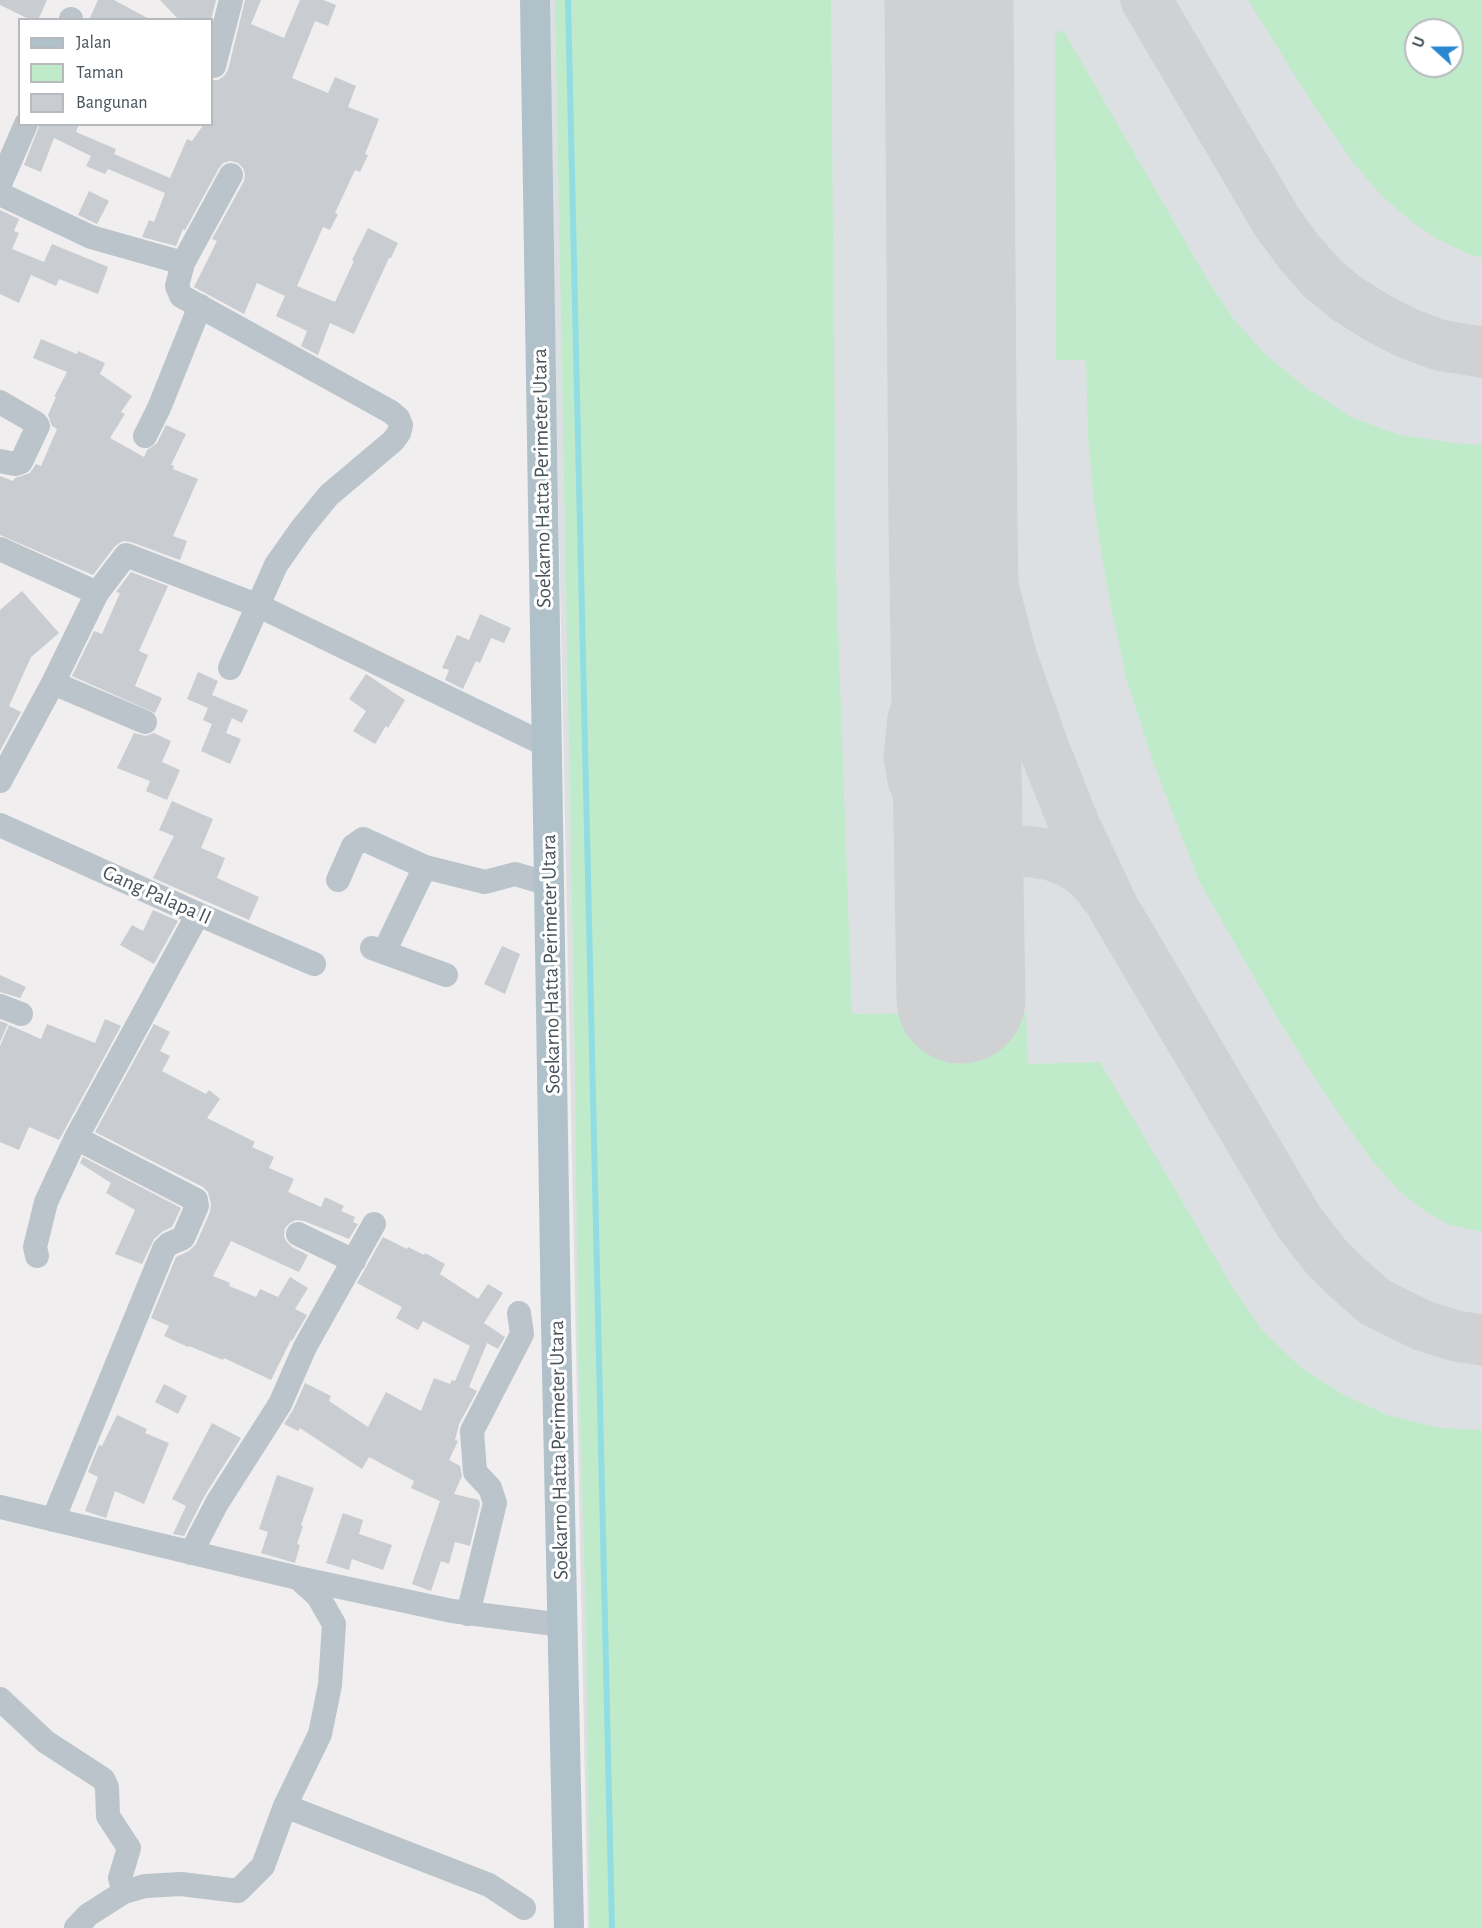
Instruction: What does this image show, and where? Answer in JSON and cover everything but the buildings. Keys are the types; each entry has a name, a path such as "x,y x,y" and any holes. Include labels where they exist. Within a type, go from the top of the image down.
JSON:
{"main road":[{"name":"Soekarno Hatta Perimeter Utara","path":"535,0 556,1324 569,1928"}],"street":[{"path":"214,66 231,0"},
{"path":"0,184 25,126"},
{"path":"230,668 276,565 302,528 329,495 393,441 399,434 401,425 398,418 391,412 181,296 177,286 183,263 231,175"},
{"path":"0,194 91,237 183,263"},
{"path":"146,436 200,306"},
{"path":"0,402 38,426 21,462 15,464 0,461"},
{"path":"0,549 97,593"},
{"path":"0,781 53,683 97,593 126,555 259,606 546,745"},
{"path":"53,683 145,722"},
{"name":"Gang Palapa II","path":"0,825 198,914 314,963"},
{"path":"338,880 353,846 363,839 425,867 485,882 515,874 549,884"},
{"path":"425,867 378,950 446,975"},
{"path":"37,1256 35,1247 46,1202 75,1138 198,914"},
{"path":"53,1520 164,1249 169,1244 183,1238 197,1206 196,1200 75,1138"},
{"path":"191,1553 217,1503 280,1404 305,1347 374,1224"},
{"path":"298,1234 354,1261"},
{"path":"468,1614 495,1503 489,1488 476,1472 472,1431 520,1323 556,1324"},
{"path":"0,1507 298,1578 468,1614 563,1625"},
{"path":"76,1928 88,1915 124,1892 145,1886 181,1884 238,1891 263,1866 285,1806 320,1734 330,1685 334,1624 318,1596 298,1578"},
{"path":"0,1699 46,1742 104,1779 107,1787 108,1816 129,1848 120,1878 124,1892"},
{"path":"285,1806 489,1885 524,1908"}],"shaded area":[{"path":"548,0 1482,0 1482,1928 588,1928"}],"green space":[{"path":"555,0 831,0 836,571 852,1014 1026,1013 1028,1064 1100,1062 1232,1286 1262,1330 1299,1366 1342,1394 1387,1415 1440,1428 1482,1430 1482,1928 590,1928"},
{"path":"1248,0 1482,0 1482,257 1471,255 1439,240 1412,222 1384,198 1355,165 1312,103"},
{"path":"1063,30 1207,279 1235,321 1268,357 1309,390 1353,418 1400,435 1482,445 1482,1232 1450,1225 1426,1212 1399,1191 1371,1159 1325,1094 1280,1022 1199,881 1153,762 1127,681 1110,603 1096,521 1088,439 1086,360 1056,360 1055,34"}],"waterway":[{"path":"568,0 612,1928"}],"taxiway":[{"path":"1146,0 1277,222 1322,278 1346,298 1407,333 1439,345 1482,352"},
{"path":"952,306 963,413 975,497 994,590 1012,658 1074,824 1114,909 1299,1222 1327,1258 1375,1302 1424,1326 1456,1336 1482,1340"},
{"path":"953,526 952,633 945,664 913,718 909,757 913,780 922,801 933,818 964,841 983,848 1051,855 1084,871 1104,894"}],"runway":[{"path":"949,0 953,526 961,999"}]}
